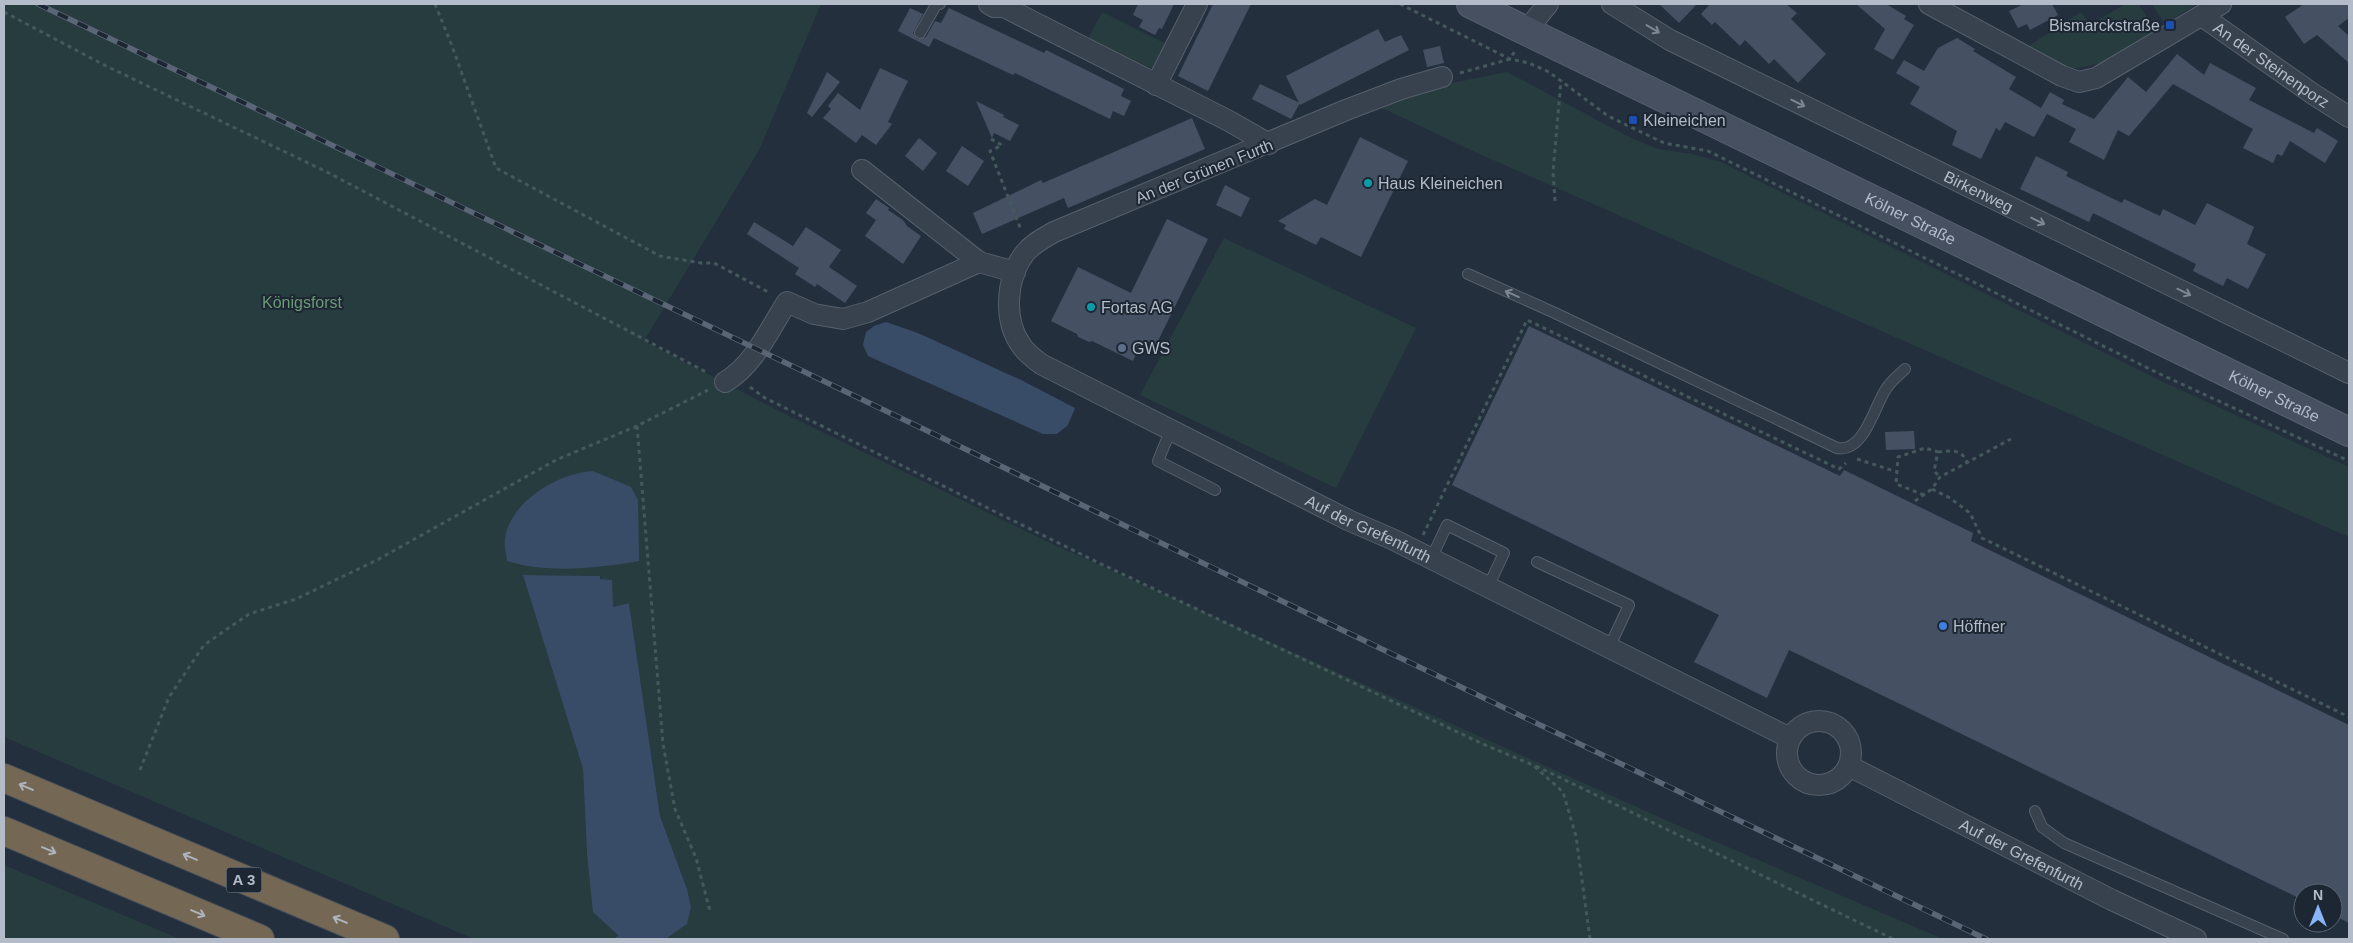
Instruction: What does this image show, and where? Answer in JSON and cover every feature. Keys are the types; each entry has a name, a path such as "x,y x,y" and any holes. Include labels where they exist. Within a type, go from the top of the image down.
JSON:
{"highway":[{"name":"A 3","path":"4,778 385,939"},
{"path":"4,831 260,939"}],"main road":[{"name":"Kölner Straße","path":"1471,4 2349,432"}],"street":[{"path":"1156,85 1197,4"},
{"path":"1526,31 1548,4"},
{"name":"Birkenweg","path":"1612,4 1670,40 2349,373"},
{"name":"An der Steinenporz","path":"1929,4 2062,76 2079,82 2096,78 2202,16 2349,117"},
{"path":"2202,16 2221,4"},
{"path":"1001,5 1230,121 1269,144"},
{"name":"An der Grünen Furth","path":"1015,272 1028,249 1054,232 1401,89 1442,77"},
{"path":"862,170 979,262 1015,272"},
{"path":"731,379 751,360 787,302 814,314 843,319 868,312 979,262"},
{"name":"Auf der Grefenfurth","path":"1015,272 1010,285 1012,327 1028,354 1041,364 1348,520 1424,555 1790,738"},
{"path":"1824,721 1834,724 1848,738 1851,748 1849,766 1843,775 1825,785 1805,782 1796,777 1788,763 1787,748 1790,738 1804,724 1824,721"},
{"name":"Auf der Grefenfurth","path":"1849,766 2112,900 2196,939"}],"lane":[{"path":"920,33 936,5 940,4"},
{"path":"1468,274 1555,313 1842,450 1858,442 1887,387 1905,369"},
{"path":"1171,429 1158,461 1215,490"},
{"path":"1424,555 1447,525 1504,553 1488,587"},
{"path":"1537,562 1629,605 1609,648"},
{"path":"2035,811 2042,827 2064,843 2283,939"}],"path":[{"path":"435,4 496,168 660,256 701,263 714,263 787,302"},
{"path":"1400,4 1510,60 1529,63 1549,72 1608,116 1664,143 1708,151 1939,263 2162,375 2349,461"},
{"path":"4,12 106,66 327,172 765,398 1097,562 1485,745 1533,764 1893,939"},
{"path":"1442,77 1510,60 1526,31"},
{"path":"1555,201 1553,172 1561,80"},
{"path":"991,139 1002,146 990,151 1028,249"},
{"path":"1424,555 1527,320 1839,469 1846,463 1857,459 1896,472"},
{"path":"140,770 169,697 204,645 249,614 296,599 377,560 556,460 637,426 731,379"},
{"path":"637,426 663,744 675,809 696,858 710,911"},
{"path":"1916,501 1932,489 1940,478 2011,439"},
{"path":"1924,495 1896,484 1898,457 1925,448 1938,452 1958,451 1964,455 1967,462"},
{"path":"1938,452 1934,471 1940,478"},
{"path":"1932,489 1950,498 1970,513 1982,538 2349,717"},
{"path":"1533,764 1563,792 1576,836 1590,939"}],"green space":[{"name":"Königsforst","path":"4,4 821,4 759,150 644,341 773,408 1048,542 1679,826 1943,939 661,939 667,938 691,907 687,889 660,816 629,603 613,607 600,576 523,575 583,769 587,854 591,883 620,938 627,939 474,939 4,737"},
{"path":"2125,4 2138,4 2150,23 2150,37 2107,60 2084,67 2072,68 2061,66 2027,47 2081,12 2090,25"},
{"path":"2152,4 2197,4 2165,24"},
{"path":"1102,12 1168,45 1158,66 1151,69 1088,39"},
{"path":"1507,72 1631,138 1658,149 1692,154 1721,162 2159,380 2349,467 2349,537 1475,152 1378,106 1447,84"},
{"path":"1224,238 1416,328 1336,488 1140,395"},
{"path":"4,865 180,939 4,939"}],"water":[{"path":"886,322 918,333 1021,380 1075,408 1068,425 1057,434 1043,434 868,356 863,345 866,332 874,326"},
{"path":"593,471 631,487 638,500 639,561 590,568 556,569 507,561 505,538 509,525 516,512 526,501 551,483 579,473"},
{"path":"523,575 600,576 600,579 612,580 613,607 629,603 660,816 687,889 691,907 687,924 667,938 621,938 593,912 587,854 583,769"}],"building":[{"path":"1138,4 1174,4 1162,29 1159,28 1155,35 1139,27 1143,20 1133,15"},
{"path":"1213,4 1251,4 1208,91 1178,76"},
{"path":"1659,4 1697,4 1679,23"},
{"path":"1710,4 1786,4 1797,13 1791,19 1826,54 1798,83 1774,59 1769,64 1745,40 1740,46 1715,22 1712,25 1701,14"},
{"path":"1856,4 1886,4 1906,16 1904,19 1914,25 1893,60 1874,49 1885,29"},
{"path":"2024,4 2052,4 2058,15 2030,30 2027,24 2018,28 2009,11"},
{"path":"2304,4 2349,4 2349,18 2338,26 2349,36 2349,63 2317,35 2304,44 2285,17"},
{"path":"910,8 923,14 913,33 917,39 926,37 935,21 941,23 949,8 1044,53 1046,50 1124,89 1121,96 1131,101 1124,116 1113,111 1110,119 1015,73 1013,75 934,38 929,47 898,31"},
{"path":"1378,29 1385,42 1401,35 1409,50 1300,105 1286,76"},
{"path":"1957,38 1975,49 1973,51 2016,77 2009,89 2041,108 2050,92 2064,100 2062,104 2094,119 2128,77 2146,92 2177,54 2204,75 2210,63 2256,88 2249,100 2314,133 2317,128 2338,141 2325,163 2290,141 2282,156 2277,154 2273,163 2243,148 2253,129 2173,84 2129,136 2118,130 2104,160 2069,142 2076,129 2047,114 2034,137 2005,122 2000,131 1996,128 1981,159 1952,145 1957,131 1910,104 1920,87 1896,73 1904,60 1924,71 1938,48"},
{"path":"1440,46 1444,63 1427,67 1423,50"},
{"path":"880,68 908,81 888,122 892,124 876,145 862,135 856,143 823,118 831,109 828,106 838,93 860,110"},
{"path":"827,72 840,82 812,117 807,113"},
{"path":"1260,84 1300,103 1291,119 1252,99"},
{"path":"976,101 1019,125 1010,141 994,133 992,138"},
{"path":"1192,118 1205,149 1068,208 1064,198 982,234 973,213 1041,180 1043,183"},
{"name":"Haus Kleineichen","path":"1360,137 1408,161 1361,257 1321,237 1316,245 1284,229 1286,225 1278,221 1315,199 1327,205"},
{"path":"919,138 937,153 923,171 905,156"},
{"path":"962,146 984,161 968,186 946,171"},
{"path":"2036,156 2068,172 2066,176 2122,203 2124,199 2160,216 2163,209 2195,225 2207,203 2254,227 2247,244 2266,254 2248,289 2227,278 2223,286 2193,271 2196,264 2093,213 2089,222 2020,189"},
{"path":"1225,185 1250,198 1241,217 1216,205"},
{"path":"876,199 921,236 903,264 865,236 876,220 866,213"},
{"path":"1167,219 1208,239 1156,345 1147,341 1140,354 1137,352 1133,361 1092,341 1089,342 1078,337 1077,334 1051,321 1078,267 1131,293"},
{"path":"754,222 793,246 806,227 841,250 829,267 857,286 845,303 817,284 815,287 795,274 799,268 747,234"},
{"name":"Höffner","path":"1529,326 1840,476 1844,470 1973,533 1971,541 2349,725 2349,923 2343,920 2343,883 2293,883 2293,895 1789,650 1767,698 1694,662 1719,615 1452,485"},
{"path":"1914,431 1915,449 1886,450 1885,432"}],"railway":[{"path":"38,4 1986,939"}],"place":[{"name":"Bismarckstraße","path":"2170,25"},
{"name":"Kleineichen","path":"1633,120"},
{"name":"Haus Kleineichen","path":"1368,183"},
{"name":"Fortas AG","path":"1091,307"},
{"name":"GWS","path":"1122,348"},
{"name":"Höffner","path":"1943,626"}]}
